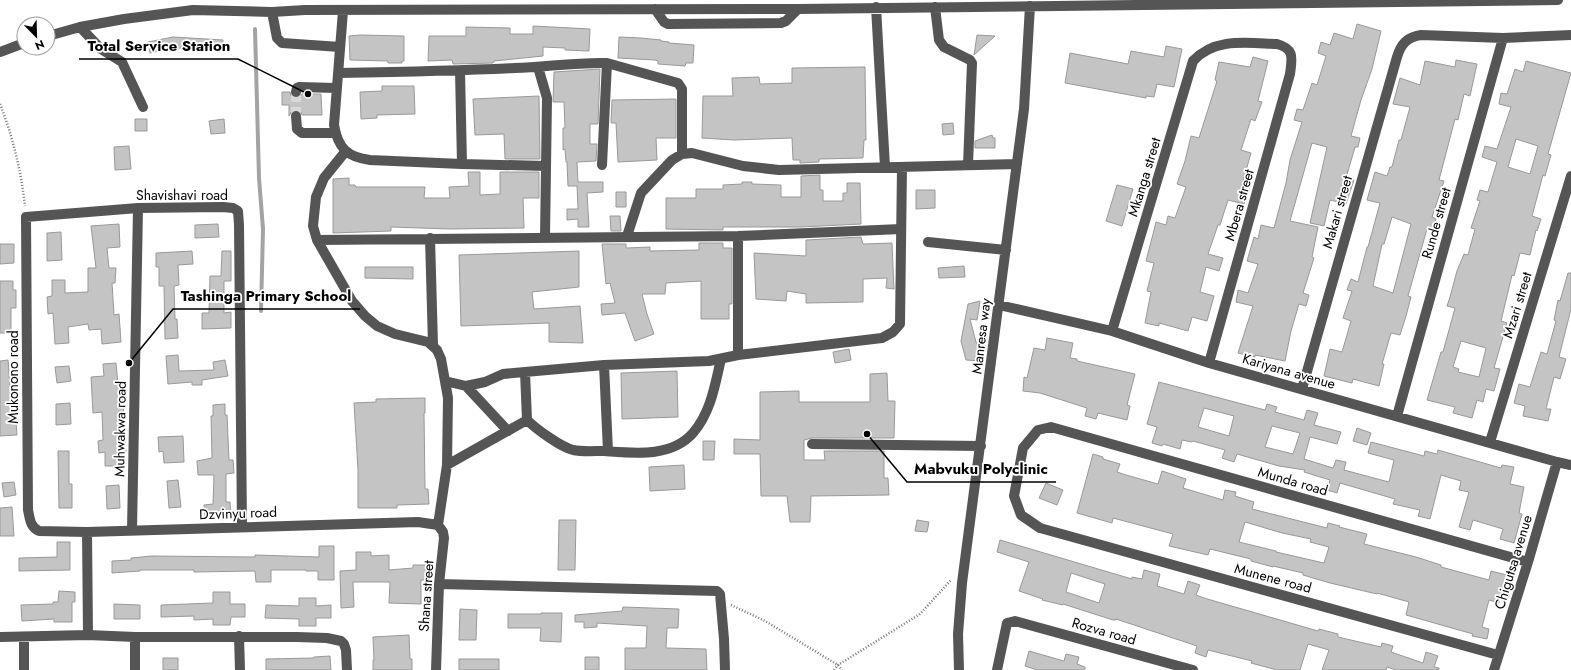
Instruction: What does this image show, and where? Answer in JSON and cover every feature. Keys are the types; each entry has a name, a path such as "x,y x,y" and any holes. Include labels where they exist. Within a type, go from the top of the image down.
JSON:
{"street":[{"path":"56,34 80,27 192,5 272,12 305,5 342,10 798,9 1234,2 1558,0"},
{"name":"Manresa way","path":"959,670 960,611 965,564 1024,109 1030,6"},
{"path":"876,7 884,167"},
{"path":"935,7 939,40 941,44 970,60 972,63 968,165"},
{"path":"655,9 664,22 668,24 781,23 786,21 798,9"},
{"path":"342,10 334,125 336,134 345,152 358,158 370,160 546,166"},
{"path":"272,12 277,38 282,43 340,48"},
{"path":"80,27 101,49 122,62 143,107"},
{"name":"Makari street","path":"1302,389 1402,44 1409,38 1421,35 1503,38"},
{"path":"1503,38 1571,35"},
{"name":"Runde street","path":"1397,416 1503,38"},
{"name":"Mkanga street","path":"1112,332 1193,61 1203,52 1219,45 1232,43 1277,44 1288,48 1292,54"},
{"path":"0,52 16,46"},
{"name":"Mbera street","path":"1209,363 1283,103 1290,74 1292,54"},
{"path":"338,72 460,71 595,62 607,63 678,83 682,89 682,154"},
{"path":"602,165 607,63"},
{"path":"538,67 547,98 545,237"},
{"path":"460,71 462,164"},
{"path":"296,92 297,88 299,87 336,88"},
{"path":"296,116 297,129 302,134 336,134"},
{"path":"345,152 324,178 316,197 313,226 317,240 352,300 365,316 377,326 395,334 428,342 433,345"},
{"path":"627,236 641,193 672,160 682,154 692,153 743,166 779,170 1017,164"},
{"path":"445,381 466,386 485,382 503,374 604,365 709,361 738,355 882,338 893,332 900,324 902,167"},
{"name":"Mzari street","path":"1490,442 1571,176"},
{"name":"Shavishavi road","path":"26,217 138,208 223,207 233,208 238,211 242,526"},
{"name":"Muhwakwa road","path":"132,530 138,208"},
{"name":"Mukonono road","path":"26,217 28,510 30,523 34,529 39,532"},
{"path":"317,240 738,236 901,229"},
{"path":"738,236 738,355"},
{"path":"430,238 433,345 441,359 448,398 447,465 438,525"},
{"path":"928,242 1006,250"},
{"name":"Kariyana avenue","path":"999,305 1112,332 1209,363 1571,465"},
{"path":"527,420 572,450 645,453 669,448 682,443 693,432 708,408 721,359"},
{"path":"604,365 608,452"},
{"path":"525,372 527,420"},
{"path":"466,386 508,431"},
{"path":"447,465 527,420"},
{"name":"Munene road","path":"1051,427 1038,430 1023,448 1014,496 1020,515 1040,528 1498,655"},
{"name":"Munda road","path":"1051,427 1528,562"},
{"path":"812,444 980,446"},
{"name":"Chigutsa avenue","path":"1494,670 1528,562 1556,462"},
{"name":"Dzvinyu road","path":"39,532 87,532 242,526 418,522 438,525"},
{"name":"Shana street","path":"436,670 439,584 444,538 443,532 438,525"},
{"path":"87,532 88,636"},
{"path":"439,584 713,590 719,592 721,603 725,670"},
{"name":"Rozva road","path":"997,670 1007,623 1020,621 1192,670"},
{"path":"0,637 239,636 336,639 343,643 346,650 347,670"},
{"path":"239,636 240,670"},
{"path":"24,637 24,670"},
{"path":"135,637 135,670"}],"path":[{"path":"0,104 19,165 26,217"},
{"path":"834,670 838,665 920,614 965,564"},
{"path":"721,603 730,604 764,621 838,665 842,670"}],"building":[{"path":"1357,24 1381,31 1372,69 1361,100 1351,136 1360,138 1358,147 1355,147 1346,178 1354,180 1346,204 1330,200 1324,226 1310,223 1327,147 1312,143 1290,221 1318,227 1312,257 1314,258 1303,293 1309,295 1306,306 1299,304 1291,331 1285,361 1238,353 1253,306 1236,302 1238,290 1248,293 1258,264 1247,261 1254,237 1258,239 1261,225 1274,228 1286,183 1290,160 1302,122 1294,120 1297,109 1303,110 1312,83 1317,85 1326,56 1318,53 1321,42 1330,45 1334,33 1353,39"},
{"path":"533,26 590,29 589,51 543,47 543,56 494,61 493,63 453,64 452,60 428,61 429,36 466,36 466,27 510,28 510,34 533,34"},
{"path":"977,35 995,36 974,55"},
{"path":"349,36 404,36 404,61 402,61 402,63 388,63 388,61 350,60"},
{"path":"173,37 223,40 222,50 176,48 150,53 148,42"},
{"path":"619,37 661,40 669,43 694,45 693,63 686,63 685,66 658,64 658,61 655,60 618,58"},
{"path":"1166,46 1182,49 1174,87 1157,84 1154,97 1146,96 1146,98 1065,83 1070,53 1128,64 1131,51 1164,57"},
{"path":"1253,57 1268,61 1258,101 1262,102 1255,121 1251,119 1241,150 1251,153 1240,192 1247,194 1244,204 1228,200 1208,254 1223,258 1219,271 1206,267 1200,292 1214,296 1207,321 1192,317 1188,331 1159,323 1159,326 1145,323 1151,292 1147,291 1154,263 1146,261 1156,222 1166,225 1168,216 1175,218 1186,187 1177,184 1185,161 1191,136 1199,138 1217,81 1215,80 1219,62 1250,67"},
{"path":"1456,60 1477,64 1470,96 1464,94 1458,120 1455,119 1439,180 1444,181 1432,217 1436,219 1432,231 1427,229 1408,296 1411,297 1400,335 1391,333 1382,364 1384,364 1379,386 1353,379 1352,383 1324,376 1330,349 1342,352 1351,321 1343,318 1352,291 1347,290 1351,279 1358,282 1380,203 1367,200 1375,172 1387,176 1390,167 1392,167 1410,107 1393,104 1400,78 1420,85 1425,61 1455,67","holes":["1392,217 1411,224 1393,293 1373,286 1382,244 1384,244"]},
{"path":"1526,61 1571,73 1548,154 1551,155 1545,176 1543,175 1532,216 1541,219 1537,231 1536,230 1530,255 1520,253 1514,276 1512,275 1501,321 1507,323 1494,368 1500,369 1494,391 1486,389 1483,402 1477,400 1472,418 1453,413 1455,407 1427,400 1441,352 1443,352 1455,308 1447,306 1457,271 1464,254 1468,255 1475,229 1471,228 1480,201 1477,200 1480,190 1488,192 1497,162 1482,157 1485,146 1497,149 1511,107 1499,104 1501,93 1507,94 1515,69 1523,72","holes":["1516,139 1538,146 1530,174 1508,167","1461,341 1486,348 1479,377 1458,372 1459,369 1453,367"]},
{"path":"865,67 866,140 864,140 863,158 819,159 819,162 800,163 800,160 793,160 792,138 734,140 702,138 703,96 733,96 732,78 759,77 760,84 792,83 792,68"},
{"path":"600,69 598,124 590,124 590,144 597,144 596,161 577,162 578,182 603,182 603,192 587,193 589,227 578,227 578,219 567,220 567,209 578,209 577,186 568,186 567,162 565,149 563,150 563,128 565,128 564,102 553,102 554,72"},
{"path":"382,86 414,86 415,114 377,115 377,118 361,119 360,92 382,91"},
{"path":"282,92 290,92 291,96 295,98 300,97 302,94 321,94 322,115 302,115 301,112 296,110 292,111 289,116 289,105 282,105"},
{"path":"539,96 540,159 505,159 504,134 475,135 473,99"},
{"path":"676,99 676,138 656,138 657,160 618,162 616,123 611,123 612,100"},
{"path":"135,119 147,119 147,131 135,131"},
{"path":"224,119 225,133 211,134 209,121"},
{"path":"953,123 954,134 943,135 942,124"},
{"path":"992,135 993,138 995,138 995,148 975,148 975,141"},
{"path":"129,146 131,169 115,170 114,147"},
{"path":"468,172 480,172 480,195 500,194 500,172 539,172 539,198 523,198 524,228 450,229 391,227 391,231 333,233 333,179 349,178 349,185 355,185 356,187 425,187 424,198 450,198 449,187 469,186"},
{"path":"820,175 820,190 823,190 823,201 843,201 843,193 847,193 847,183 860,183 861,224 801,227 723,227 723,230 666,229 666,198 696,198 696,189 723,189 723,185 742,184 742,182 752,182 752,184 781,185 781,197 801,197 801,176"},
{"path":"1117,185 1133,189 1122,226 1106,221"},
{"path":"916,190 935,190 935,208 916,209"},
{"path":"616,192 626,192 626,207 616,207"},
{"path":"610,216 620,216 621,231 611,231"},
{"path":"119,224 120,247 107,248 109,268 116,268 115,283 112,283 114,315 119,314 121,342 102,344 101,329 89,330 88,324 68,327 69,343 55,344 53,313 48,314 47,297 52,296 52,280 65,280 65,293 88,292 88,268 96,268 91,226"},
{"path":"218,224 219,237 195,238 195,225"},
{"path":"61,232 62,260 47,261 47,233"},
{"path":"861,237 863,244 892,243 894,289 886,288 887,278 863,279 863,302 806,303 806,294 787,291 786,301 756,299 754,253 806,256 806,240"},
{"path":"699,243 723,243 723,248 732,248 732,304 729,304 729,319 701,319 701,281 666,283 665,294 642,294 654,334 635,341 625,313 602,315 601,304 615,303 610,283 606,284 602,244 626,244 626,248 650,247 650,251 699,250"},
{"path":"0,244 14,244 14,263 0,264"},
{"path":"192,251 193,264 178,265 179,285 174,286 175,319 177,319 178,338 165,339 164,286 159,286 159,267 156,267 156,253"},
{"path":"222,251 231,251 231,281 224,281 224,313 231,312 231,328 202,329 202,313 209,313 210,276 221,276"},
{"path":"579,251 579,287 532,292 534,309 580,306 583,343 549,342 549,323 461,326 459,255"},
{"path":"964,266 965,277 939,278 938,268"},
{"path":"365,267 413,267 413,279 365,278"},
{"path":"1568,273 1571,273 1571,309 1559,357 1566,359 1560,379 1554,377 1546,409 1551,409 1548,421 1523,416 1525,406 1514,403 1519,384 1530,387 1541,352 1547,354 1556,321 1554,320 1558,300 1560,301"},
{"path":"0,281 13,281 13,290 16,290 16,308 11,308 11,333 0,333"},
{"path":"980,301 977,320 970,319 981,361 966,360 961,341 968,304"},
{"path":"1047,338 1073,343 1070,358 1077,359 1077,361 1135,374 1127,405 1130,406 1127,420 1098,413 1096,419 1085,416 1087,408 1040,393 1023,391 1024,377 1027,378 1034,348 1045,350"},
{"path":"849,349 851,360 835,363 833,352"},
{"path":"178,355 179,371 214,370 213,362 225,360 228,376 202,380 202,385 192,385 192,382 168,384 166,356"},
{"path":"8,360 11,397 14,396 17,435 0,436 0,361"},
{"path":"116,363 118,385 122,384 126,452 119,453 119,466 105,466 105,452 99,453 98,441 103,440 102,412 93,413 91,377 104,376 103,364"},
{"path":"69,366 71,381 57,383 55,367"},
{"path":"677,371 678,417 622,419 621,373"},
{"path":"887,373 888,401 895,401 894,438 812,438 804,440 804,460 825,460 824,451 884,451 884,478 888,478 889,495 811,496 810,522 790,522 787,496 761,496 760,454 734,454 734,439 760,440 760,392 799,391 799,402 870,402 870,374"},
{"path":"1159,382 1265,410 1267,404 1277,407 1275,412 1304,420 1307,410 1318,413 1314,425 1341,432 1337,444 1310,437 1304,459 1333,468 1336,460 1346,462 1344,470 1389,482 1394,460 1368,453 1371,442 1424,456 1425,451 1437,454 1438,450 1501,468 1502,465 1514,467 1510,484 1524,487 1519,513 1522,514 1514,543 1500,539 1503,529 1473,520 1470,530 1459,527 1469,492 1459,490 1461,481 1441,475 1430,519 1418,516 1420,510 1393,504 1395,499 1340,483 1337,493 1327,490 1330,480 1304,472 1305,470 1279,466 1237,454 1234,462 1222,458 1225,450 1193,441 1182,440 1180,449 1163,444 1162,446 1152,443 1157,427 1147,424","holes":["1204,408 1234,416 1229,436 1198,427","1272,426 1300,433 1293,454 1265,447"]},
{"path":"425,398 425,489 428,489 429,504 397,505 397,508 358,508 358,469 354,403 376,402 376,399"},
{"path":"70,403 71,424 56,425 56,404"},
{"path":"225,404 225,415 227,415 229,460 233,460 234,473 226,474 226,502 230,502 231,515 205,517 204,505 213,504 214,475 198,475 197,461 212,458 211,416 213,416 213,405"},
{"path":"1357,428 1371,433 1367,445 1353,441"},
{"path":"183,436 184,462 164,463 163,451 159,452 158,437"},
{"path":"703,441 715,441 714,460 703,460"},
{"path":"58,451 69,451 69,484 72,484 72,508 59,508"},
{"path":"1093,454 1103,457 1103,459 1120,464 1117,472 1126,475 1158,484 1162,471 1186,479 1183,488 1223,500 1225,490 1236,492 1235,496 1254,502 1252,509 1327,528 1328,523 1367,534 1364,544 1416,557 1441,565 1441,567 1489,580 1491,571 1507,575 1499,603 1489,600 1482,627 1489,629 1487,639 1472,636 1473,634 1406,615 1409,602 1377,593 1330,583 1303,575 1303,573 1273,567 1251,561 1251,559 1210,549 1208,555 1169,546 1173,534 1113,518 1112,523 1077,513","holes":["1245,522 1282,533 1311,539 1310,542 1329,547 1324,563 1239,542"]},
{"path":"684,465 685,489 650,491 649,467"},
{"path":"178,480 181,507 169,508 167,481"},
{"path":"14,482 16,495 4,497 2,483"},
{"path":"1046,483 1063,490 1057,505 1039,498"},
{"path":"119,485 120,508 107,509 106,486"},
{"path":"12,507 14,536 0,536 0,508"},
{"path":"559,520 576,520 575,570 558,570"},
{"path":"917,520 929,522 927,532 915,531"},
{"path":"1000,540 1132,579 1132,577 1142,579 1144,570 1160,574 1157,586 1184,594 1188,581 1200,585 1196,595 1204,598 1318,631 1319,629 1338,634 1338,637 1381,647 1382,643 1393,646 1391,652 1423,663 1426,652 1438,656 1434,667 1439,668 1439,670 1396,670 1387,667 1386,670 1322,670 1329,650 1308,644 1300,670 1277,670 1251,663 1252,661 1208,650 1206,657 1195,653 1197,646 1116,619 1113,620 1063,604 1042,600 1043,599 1019,591 1029,562 997,552","holes":["1071,573 1105,584 1099,603 1066,592"]},
{"path":"57,542 70,542 70,570 19,571 19,558 57,557"},
{"path":"319,546 334,546 334,580 318,580 318,571 306,570 271,570 271,582 256,582 255,571 194,572 194,570 140,570 112,573 112,561 131,560 131,558 152,556 255,557 255,555 319,557"},
{"path":"356,552 371,552 371,556 389,555 389,570 413,568 413,565 427,565 427,580 421,580 421,604 389,603 390,582 353,582 354,607 341,608 340,571 356,570"},
{"path":"59,591 75,592 75,602 72,602 72,622 54,622 54,619 22,621 21,605 53,604 53,602 58,602"},
{"path":"213,592 230,592 230,604 245,604 245,617 231,617 230,625 213,625 213,619 194,620 194,616 161,617 161,605 213,603"},
{"path":"299,598 316,598 316,606 331,605 331,618 316,618 316,626 299,626 299,619 265,618 266,605 299,606"},
{"path":"114,604 140,605 140,619 114,619"},
{"path":"623,607 679,609 678,628 667,628 666,648 706,649 707,670 625,670 625,648 646,648 647,626 597,623 597,627 584,628 584,622 575,622 575,615 622,611"},
{"path":"460,609 477,610 476,640 459,640"},
{"path":"562,613 561,642 540,641 541,628 508,628 508,614"},
{"path":"409,635 412,670 373,670 373,637"},
{"path":"1029,651 1064,661 1066,654 1079,657 1077,664 1085,667 1085,670 1037,670 1025,666"},
{"path":"330,656 331,670 266,670 266,659 314,658"},
{"path":"585,657 599,657 599,670 585,670"},
{"path":"163,658 178,658 178,670 163,670"},
{"path":"459,659 499,659 499,670 459,670"}],"waterway":[{"path":"255,29 259,178 263,229 261,311"}],"tunnel":[{"path":"296,92 296,116"}],"place":[{"name":"Total Service Station","path":"308,94"},
{"name":"Tashinga Primary School","path":"129,363"},
{"name":"Mabvuku Polyclinic","path":"867,434"}]}
